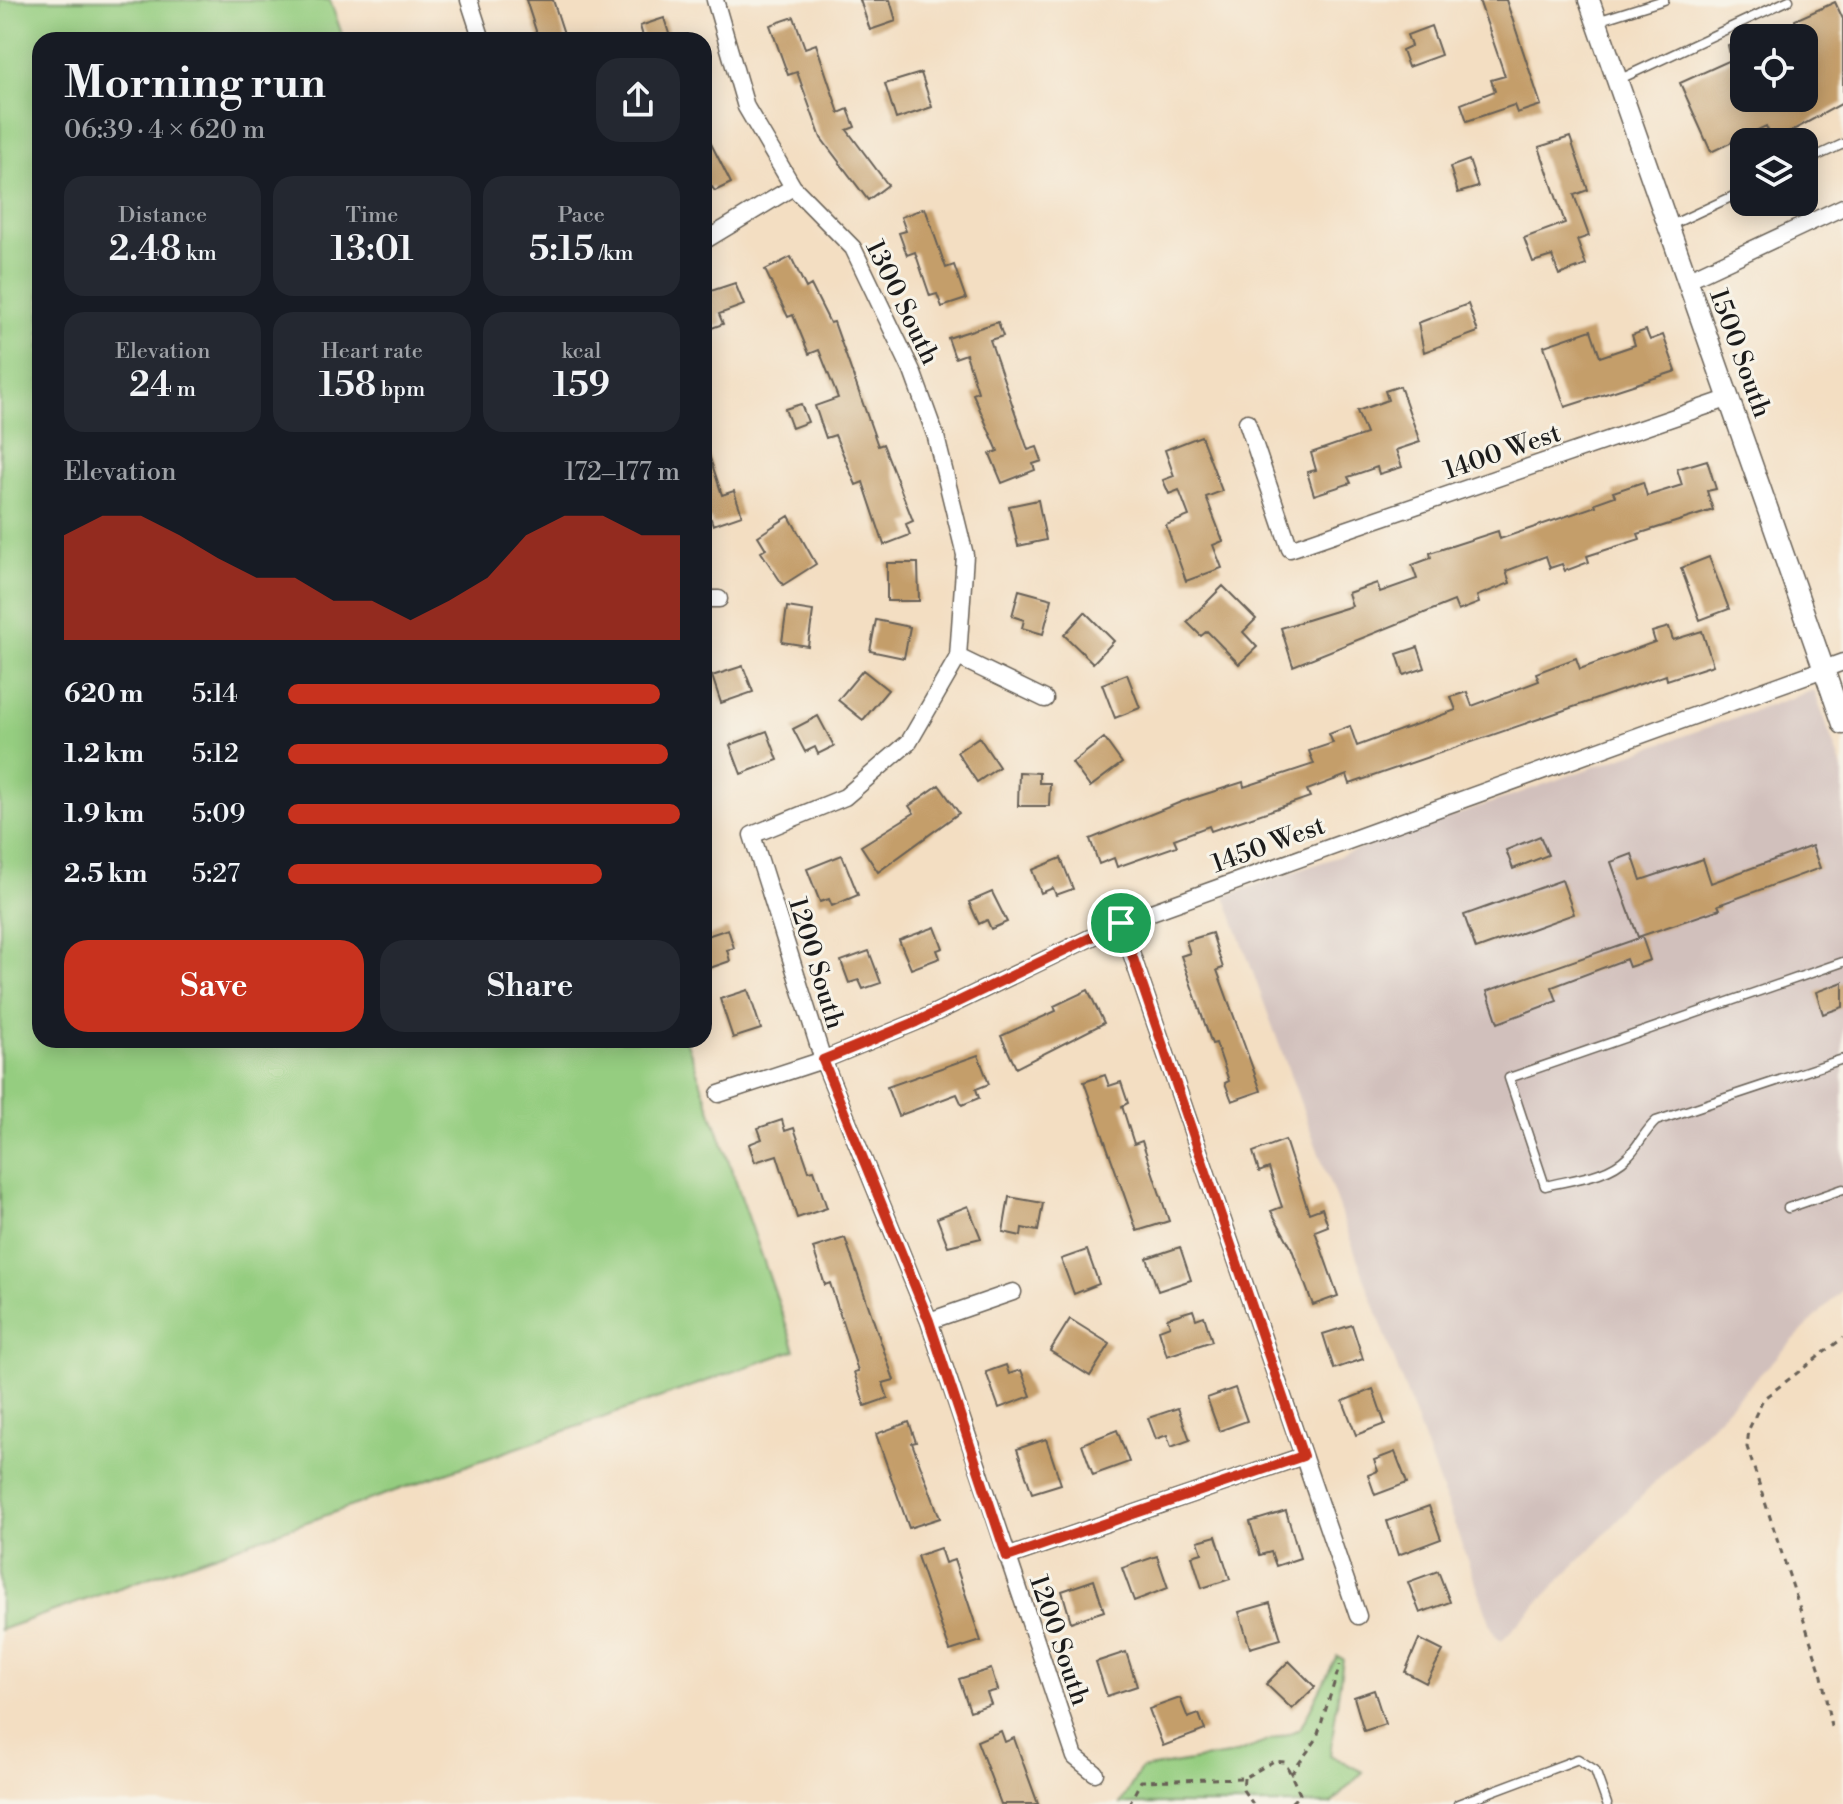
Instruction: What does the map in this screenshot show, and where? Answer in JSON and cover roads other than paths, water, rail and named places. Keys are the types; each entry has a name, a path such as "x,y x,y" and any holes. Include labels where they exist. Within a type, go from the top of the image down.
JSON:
{"street":[{"path":"469,0 479,32"},
{"name":"1300 South","path":"715,0 746,107 793,187 853,248 912,371 936,437 965,555 958,657"},
{"name":"1500 South","path":"1589,0 1730,398 1833,665 1843,724"},
{"path":"712,236 793,187"},
{"path":"1687,280 1843,207"},
{"name":"1400 West","path":"1247,422 1290,549 1730,398"},
{"path":"958,657 1045,699"},
{"name":"1200 South","path":"958,657 909,742 845,797 752,835 823,1060 929,1321 1075,1757 1095,1773"},
{"name":"1450 West","path":"719,1094 823,1060 916,1022 1121,923 1833,665"},
{"path":"1121,923 1358,1616"},
{"path":"929,1321 1013,1292"},
{"path":"1007,1557 1303,1456"}],"lane":[{"path":"1596,21 1664,0"},
{"path":"1617,80 1789,0"},
{"path":"1818,156 1843,144"},
{"path":"1668,226 1730,197"},
{"path":"1843,962 1509,1078 1545,1186 1603,1173 1629,1155 1642,1134 1656,1121 1843,1059"},
{"path":"1788,1208 1843,1189"},
{"path":"1458,1804 1578,1759 1595,1770 1607,1804"}]}
